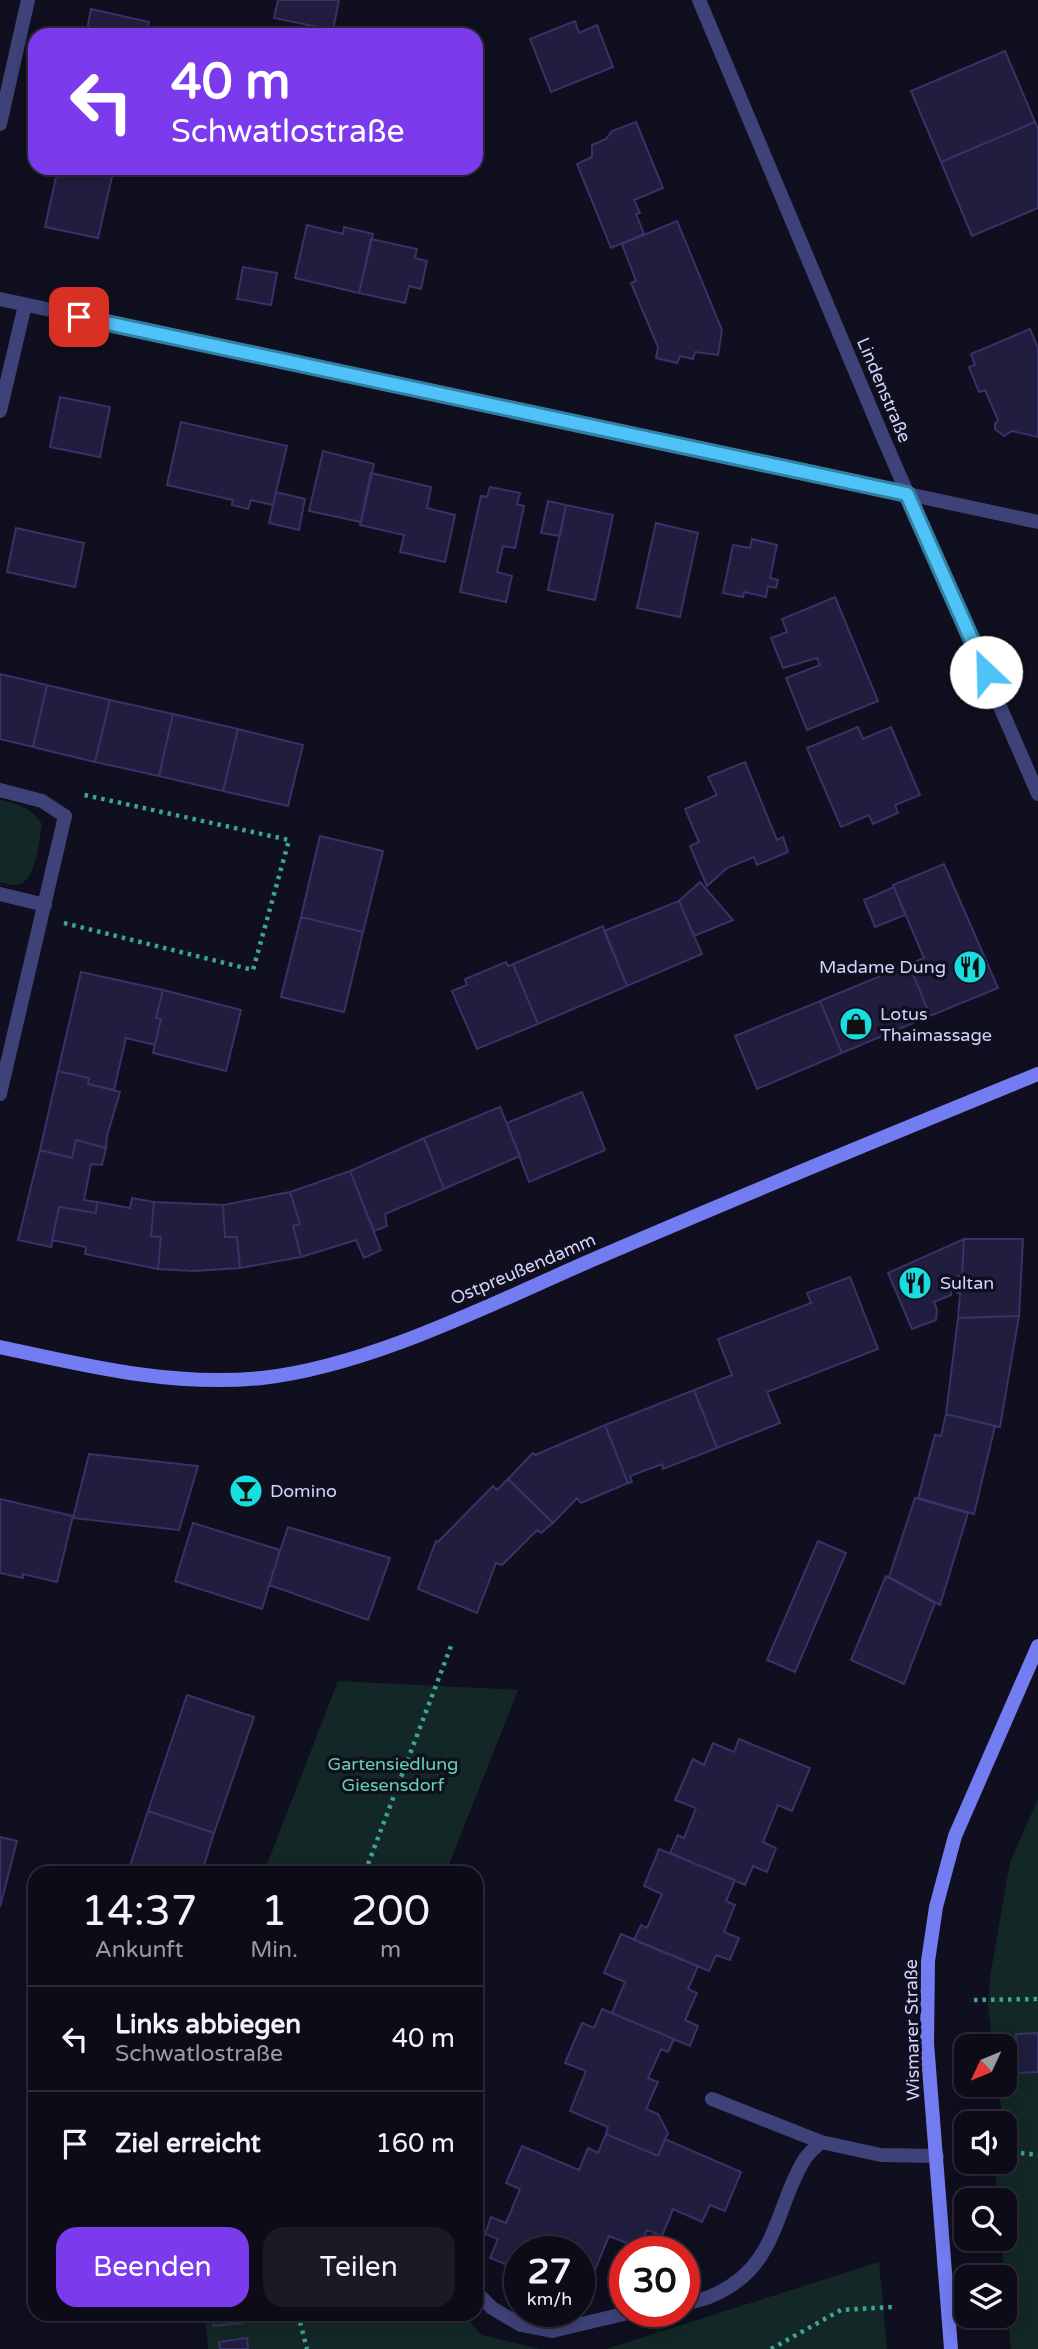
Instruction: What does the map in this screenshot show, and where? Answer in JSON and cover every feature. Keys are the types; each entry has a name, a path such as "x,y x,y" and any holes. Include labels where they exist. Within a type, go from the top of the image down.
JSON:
{"main road":[{"name":"Ostpreußendamm","path":"0,1347 122,1373 198,1380 263,1378 316,1368 405,1340 750,1192 1038,1074"},
{"name":"Wismarer Straße","path":"951,2349 927,2043 928,1961 936,1907 955,1836 1038,1646"}],"street":[{"path":"0,124 28,0"},
{"name":"Lindenstraße","path":"699,0 907,494 1038,794"},
{"path":"0,299 1038,522"},
{"path":"0,411 25,305"},
{"path":"0,790 42,801 65,816 0,1094"},
{"path":"0,894 45,905"},
{"path":"712,2099 821,2142 881,2155 937,2156"},
{"path":"700,2301 728,2289 751,2268 766,2248 804,2160 821,2142"},
{"path":"483,2299 492,2308 521,2325 552,2331 609,2317"}],"path":[{"path":"60,922 253,970 289,840 80,794"},
{"path":"367,1866 451,1647"},
{"path":"974,2000 1038,1999"},
{"path":"1017,2153 1038,2155"},
{"path":"771,2349 841,2310 894,2307"},
{"path":"300,2321 307,2349"}],"green space":[{"path":"0,800 24,807 42,824 32,869 28,877 17,885 0,882"},
{"name":"Gartensiedlung Giesensdorf","path":"338,1681 518,1690 448,1866 266,1866"},
{"path":"1038,1799 1038,2349 1011,2349 1009,2328 1017,2328 1017,2265 1003,2265 1002,2251 1017,2251 1017,2188 997,2188 995,2174 1017,2174 1017,2111 1001,2111 1000,2097 1017,2097 1017,2034 992,2034 988,2005 990,1977 1010,1862"},
{"path":"879,2262 887,2349 606,2349 675,2327 700,2327 700,2319"},
{"path":"206,2321 469,2321 482,2335 540,2349 208,2349"}],"building":[{"path":"278,0 339,0 333,28 274,18"},
{"path":"91,9 149,22 148,28 87,28"},
{"path":"575,21 579,33 597,25 613,67 551,92 530,39"},
{"path":"1005,51 1035,122 941,162 911,91"},
{"path":"636,122 663,188 634,200 644,234 611,248 577,164 592,157 592,145 606,139 612,131"},
{"path":"1035,122 1038,129 1038,208 972,236 941,162"},
{"path":"56,175 112,175 98,238 45,227"},
{"path":"677,221 722,330 718,355 695,352 693,359 680,356 677,363 656,358 658,347 631,283 636,281 622,244"},
{"path":"307,225 343,234 344,227 373,234 359,293 295,278"},
{"path":"371,239 417,249 415,258 427,261 421,289 409,286 405,303 359,293"},
{"path":"243,267 277,273 271,305 237,299"},
{"path":"1030,329 1038,348 1038,437 1012,431 1004,436 995,429 998,420 985,390 979,392 969,367 975,365 971,354"},
{"path":"60,397 110,407 100,457 50,447"},
{"path":"181,422 287,446 273,505 251,500 248,509 232,505 233,500 167,485"},
{"path":"323,451 374,464 361,522 309,511"},
{"path":"371,473 431,487 427,508 455,515 445,562 400,552 404,535 360,525"},
{"path":"490,487 520,493 517,504 524,506 515,548 503,546 497,572 512,576 506,602 460,592 481,496 487,497"},
{"path":"276,492 305,499 299,530 269,523"},
{"path":"548,501 566,505 560,536 541,533"},
{"path":"566,505 613,515 595,600 548,590"},
{"path":"656,523 698,533 680,617 637,608"},
{"path":"16,528 84,543 75,587 7,572"},
{"path":"752,539 777,545 770,578 778,580 776,588 768,586 766,597 744,592 743,597 723,593 733,545 750,548"},
{"path":"835,597 878,701 807,730 786,678 820,665 817,658 783,668 771,638 787,632 782,619"},
{"path":"0,674 47,685 33,747 0,739"},
{"path":"47,685 110,700 95,762 33,747"},
{"path":"110,700 173,714 159,776 95,762"},
{"path":"173,714 238,729 223,791 159,776"},
{"path":"858,727 863,739 891,727 920,795 895,805 898,813 873,824 869,815 841,827 807,748"},
{"path":"238,729 303,745 288,806 223,791"},
{"path":"745,762 777,840 783,837 788,852 757,865 754,857 727,868 707,886 690,846 699,842 685,809 717,795 708,777"},
{"path":"320,836 383,851 363,932 301,917"},
{"path":"944,864 998,988 930,1016 909,964 924,958 893,885"},
{"path":"700,882 733,920 694,936 679,901"},
{"path":"894,887 905,915 875,927 864,900"},
{"path":"679,901 702,954 627,986 604,931"},
{"path":"301,917 363,932 344,1012 281,997"},
{"path":"603,926 627,986 538,1024 513,964"},
{"path":"506,962 508,966 513,964 538,1024 477,1049 452,991 467,985 465,979"},
{"path":"909,964 930,1016 842,1053 820,1001"},
{"path":"81,972 163,990 156,1018 161,1019 155,1045 126,1038 114,1090 88,1084 89,1078 58,1071"},
{"path":"163,990 241,1010 226,1071 153,1053 161,1019 156,1018"},
{"path":"820,1001 842,1053 757,1089 735,1036"},
{"path":"58,1071 89,1078 88,1084 120,1092 106,1148 76,1140 72,1158 40,1150"},
{"path":"582,1092 605,1150 529,1182 507,1123"},
{"path":"500,1107 520,1156 444,1189 424,1138"},
{"path":"424,1138 444,1189 385,1214 387,1226 374,1231 350,1171"},
{"path":"76,1140 106,1148 102,1165 91,1164 84,1200 97,1202 96,1213 59,1207 51,1247 18,1240 40,1150 72,1158"},
{"path":"350,1171 381,1250 364,1258 356,1240 301,1257 293,1226 300,1224 290,1192"},
{"path":"290,1192 300,1224 293,1226 301,1257 240,1268 237,1237 225,1237 223,1205"},
{"path":"132,1198 154,1202 151,1236 161,1237 158,1269 85,1254 86,1247 52,1240 59,1207 96,1213 97,1202 130,1208"},
{"path":"154,1202 223,1205 225,1237 237,1237 240,1268 194,1271 158,1269 161,1237 151,1236"},
{"path":"964,1239 1023,1239 1019,1316 958,1318 960,1293 957,1293 957,1283 958,1276 962,1276"},
{"path":"964,1239 962,1276 958,1276 957,1283 952,1286 951,1295 934,1302 936,1320 912,1329 888,1273"},
{"path":"850,1277 878,1349 767,1392 780,1423 717,1448 694,1390 732,1375 718,1339 811,1303 807,1293"},
{"path":"1019,1316 1000,1427 946,1414 958,1318"},
{"path":"694,1390 717,1448 663,1469 662,1464 630,1476 632,1482 628,1483 605,1425"},
{"path":"946,1414 995,1426 974,1514 918,1498 935,1435 941,1436"},
{"path":"605,1425 628,1483 581,1503 577,1498 553,1523 508,1479 533,1453 535,1455"},
{"path":"89,1454 198,1466 179,1530 73,1518"},
{"path":"508,1479 553,1523 541,1533 537,1530 502,1565 496,1563 477,1613 418,1589 436,1541 438,1542 493,1486 497,1490"},
{"path":"915,1498 968,1513 940,1605 889,1577"},
{"path":"0,1499 73,1516 57,1582 23,1574 23,1578 0,1573"},
{"path":"193,1523 280,1550 262,1609 175,1581"},
{"path":"288,1527 390,1558 368,1620 269,1585"},
{"path":"818,1541 846,1553 795,1672 767,1660"},
{"path":"886,1576 935,1603 904,1684 851,1660"},
{"path":"187,1695 254,1717 214,1833 148,1811"},
{"path":"739,1739 810,1768 792,1811 778,1805 763,1842 776,1848 767,1872 753,1866 745,1885 670,1853 678,1835 684,1838 696,1808 675,1800 693,1759 704,1765 713,1743 734,1752"},
{"path":"148,1811 214,1833 204,1866 130,1866"},
{"path":"0,1837 17,1841 0,1907"},
{"path":"659,1849 735,1880 726,1901 735,1905 724,1932 739,1938 730,1960 716,1955 709,1971 634,1940 641,1925 647,1928 662,1894 644,1886"},
{"path":"621,1934 698,1966 688,1989 697,1993 685,2020 698,2026 690,2046 612,2013 625,1982 604,1973"},
{"path":"602,2009 674,2039 668,2052 661,2049 648,2078 658,2082 646,2109 658,2114 668,2133 658,2156 606,2134 608,2127 570,2111 586,2071 565,2063 582,2023 594,2028"},
{"path":"1038,2033 1038,2072 1018,2073 1016,2034"},
{"path":"606,2134 658,2156 665,2139 741,2172 725,2211 710,2205 702,2222 673,2209 662,2236 647,2230 644,2236 609,2236 595,2270 595,2236 504,2236 504,2264 490,2258 498,2239 485,2234 491,2217 506,2223 520,2189 506,2183 522,2146 579,2170 588,2148 598,2153"},
{"path":"213,2321 241,2321 241,2323 214,2326"},
{"path":"247,2338 248,2349 220,2349 219,2342"}],"place":[{"name":"Madame Dung","path":"970,967"},
{"name":"Lotus Thaimassage","path":"856,1024"},
{"name":"Sultan","path":"915,1283"},
{"name":"Domino","path":"246,1491"}],"route":[{"path":"79,317 907,494 986,672"}]}
